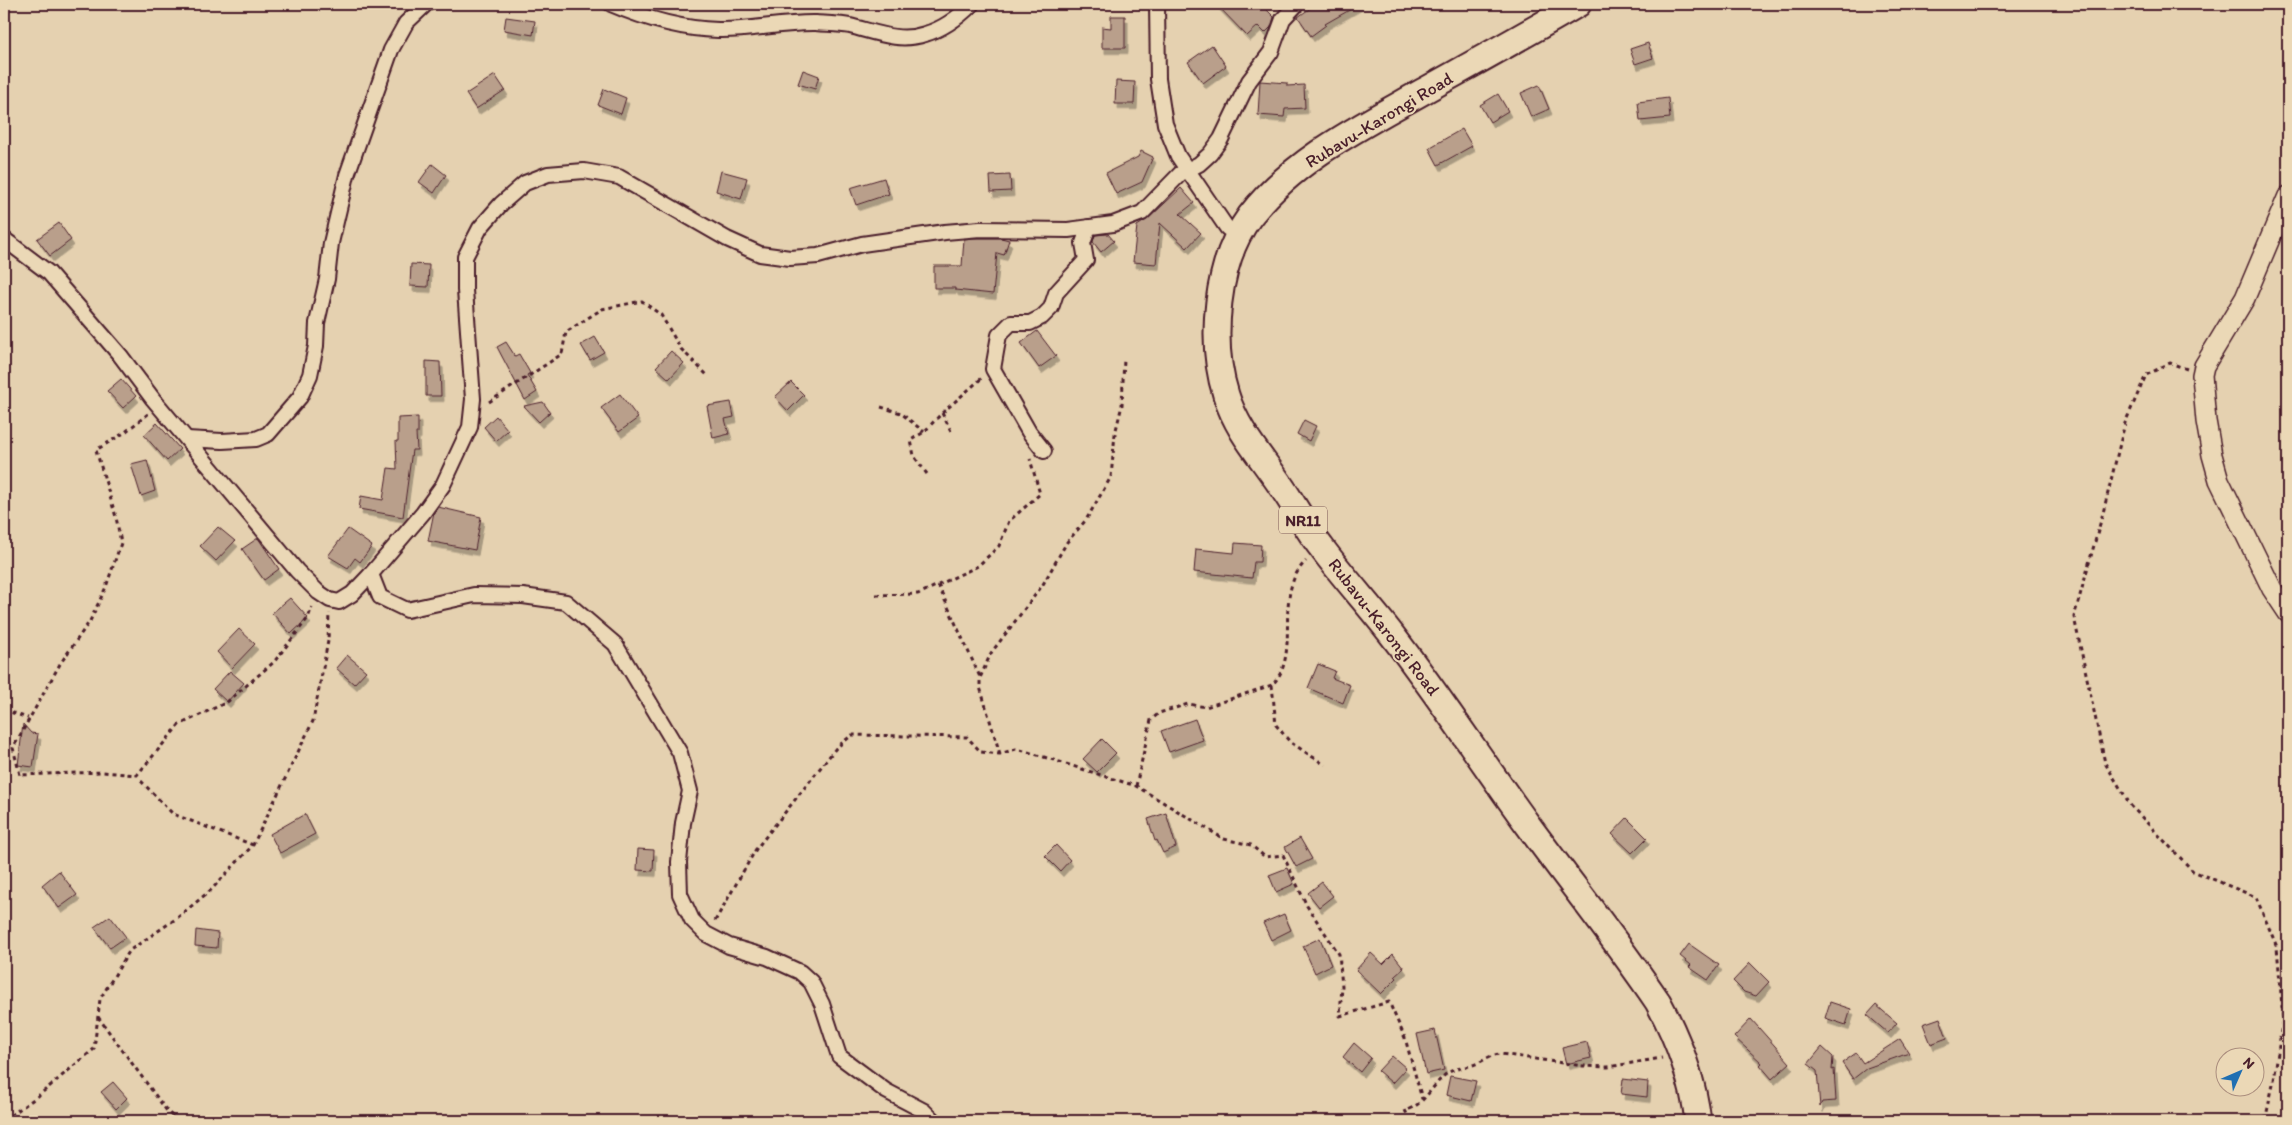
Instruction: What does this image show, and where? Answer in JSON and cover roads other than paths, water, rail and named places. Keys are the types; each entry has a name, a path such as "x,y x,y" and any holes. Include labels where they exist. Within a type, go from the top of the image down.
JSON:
{"highway":[{"name":"Rubavu-Karongi Road","path":"1578,4 1369,122 1319,154 1268,195 1238,235 1219,295 1217,329 1220,366 1226,394 1237,423 1321,547 1360,593 1410,658 1527,823 1643,979 1672,1026 1693,1089 1698,1121"}],"main road":[{"path":"2288,196 2245,298 2204,366 2202,375 2206,421 2212,456 2219,480 2272,589 2288,613"}],"street":[{"path":"186,439 236,441 256,439 268,434 300,397 310,375 316,346 317,323 327,279 331,243 346,175 391,50 406,23 426,4"},
{"path":"611,4 642,17 679,27 719,30 772,24 815,23 848,26 894,38 924,35 959,17 972,4"},
{"path":"1157,4 1158,79 1165,124 1178,156 1227,228 1238,235"},
{"path":"4,239 49,273 120,355 186,439 297,571 324,596 339,602 352,594 423,514 443,485 470,426 473,398 465,290 465,257 480,228 501,204 525,183 548,174 584,171 619,177 727,238 760,254 790,258 818,256 862,244 945,232 980,229 1032,230 1113,224 1142,213 1180,174 1199,164 1221,139 1249,81 1271,52 1283,19 1297,4"},
{"path":"1044,451 1029,432 993,369 999,335 1011,323 1030,323 1042,317 1051,308 1056,293 1086,260 1083,243 1089,227"},
{"path":"371,574 380,597 407,610 474,595 523,596 566,602 615,644 680,753 690,791 682,833 680,894 692,920 706,934 729,946 767,957 800,972 811,982 822,1004 839,1056 886,1091 924,1111 934,1121"}]}
